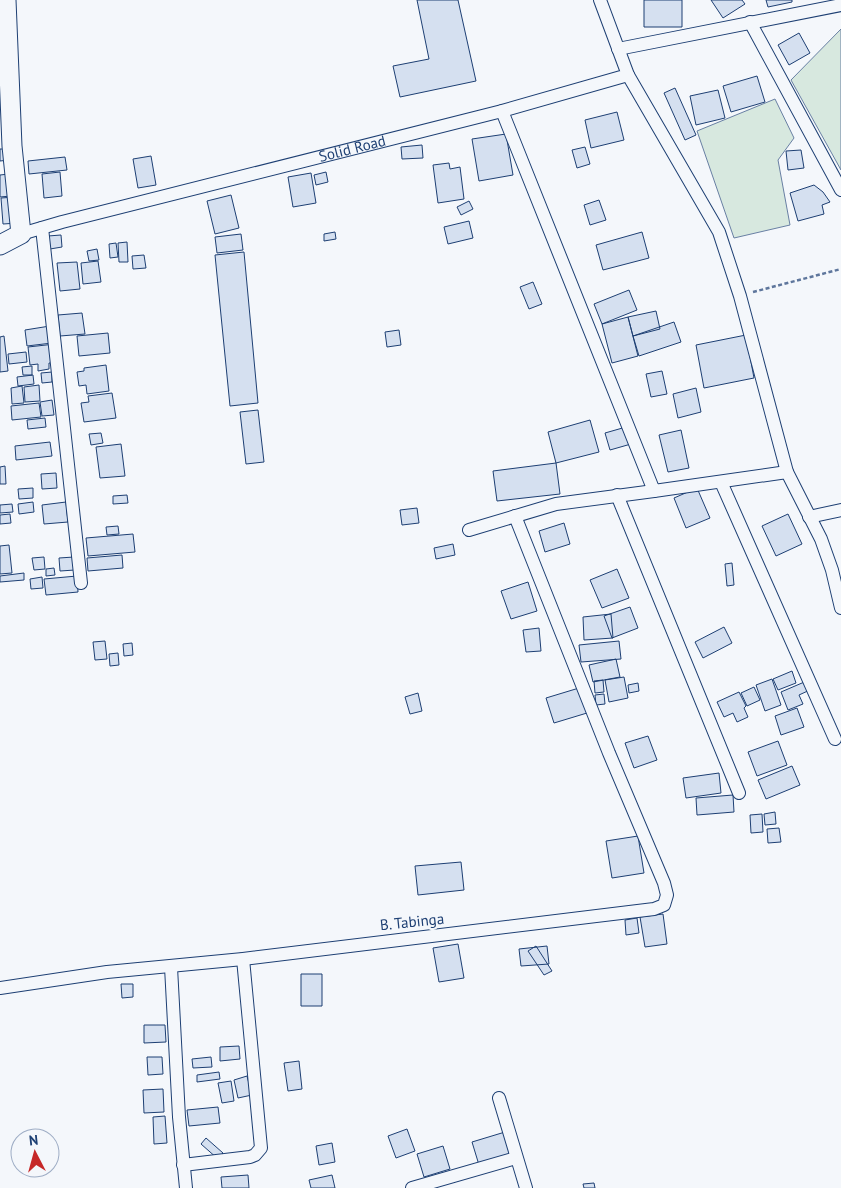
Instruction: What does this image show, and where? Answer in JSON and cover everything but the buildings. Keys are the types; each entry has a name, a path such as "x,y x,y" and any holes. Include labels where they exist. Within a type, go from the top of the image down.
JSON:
{"street":[{"path":"6,0 12,146 21,234"},
{"path":"600,0 628,75 708,210 729,257 787,472 821,540 832,570 841,608"},
{"path":"618,49 841,5"},
{"path":"750,22 841,190"},
{"name":"Solid Road","path":"0,245 21,234 42,228 502,111 628,75"},
{"path":"502,111 654,491"},
{"path":"42,228 81,583"},
{"path":"469,530 556,504 787,472"},
{"path":"721,482 836,740"},
{"path":"617,495 739,793"},
{"path":"808,517 841,510"},
{"name":"B. Tabinga","path":"0,988 107,972 171,967 489,930 654,908 664,905 667,895 664,883 609,753 514,516"},
{"path":"183,1165 250,1157 255,1155 261,1148 243,959"},
{"path":"171,967 186,1188"},
{"path":"499,1098 526,1188"},
{"path":"412,1188 516,1158"}],"path":[{"path":"740,296 841,269"}],"shaded area":[{"path":"841,29 841,170 791,80"},
{"path":"775,99 794,138 778,160 790,225 734,238 697,131"}]}
